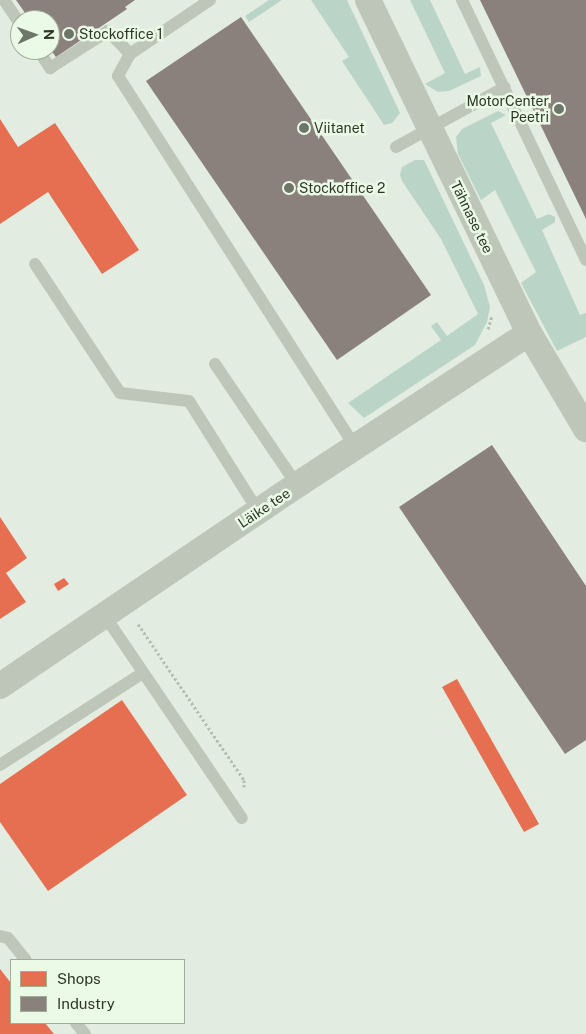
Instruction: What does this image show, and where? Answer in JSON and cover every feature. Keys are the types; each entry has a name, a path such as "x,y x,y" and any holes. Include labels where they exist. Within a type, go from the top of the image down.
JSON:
{"street":[{"name":"Tähnase tee","path":"368,0 530,333 586,428"},
{"name":"Läike tee","path":"0,686 297,485 530,333"}],"lane":[{"path":"210,0 130,54 118,76 355,447"},
{"path":"462,0 586,260"},
{"path":"45,60 50,68 108,32 130,54"},
{"path":"396,147 505,87"},
{"path":"35,264 120,393 189,401 258,511"},
{"path":"215,364 297,485"},
{"path":"105,616 242,818"},
{"path":"0,765 143,673"},
{"path":"0,936 8,938 25,959"},
{"path":"77,1024 85,1034"}],"path":[{"path":"486,335 493,311"}],"green space":[{"path":"269,0 282,0 249,22 245,16"},
{"path":"311,0 347,0 400,113 392,123 384,125 342,61 349,57"},
{"path":"410,0 430,0 465,74 480,67 481,76 449,91 438,92 425,84 445,73"},
{"path":"498,111 506,115 491,123 537,219 549,214 555,217 555,222 542,230 580,315 586,313 586,337 557,351 521,283 536,272 495,190 481,200 458,154 456,137 462,129"},
{"path":"415,160 424,160 484,285 490,307 487,322 475,345 364,418 348,403 441,340 431,326 437,322 447,336 478,314 441,239 402,181 400,175 402,167"}],"building: Shops":[{"path":"0,119 18,147 55,123 139,250 102,274 48,192 0,224"},
{"path":"0,517 27,558 6,573 26,602 0,619"},
{"path":"64,578 69,584 58,591 54,584"},
{"path":"457,679 539,824 524,832 442,687"},
{"path":"122,700 187,795 48,891 0,822 0,784"},
{"path":"0,969 10,982 10,1024 46,1024 54,1034 0,1034"}],"building: Industry":[{"name":"Stockoffice 1","path":"16,0 135,0 125,7 127,9 60,54 60,10 23,10"},
{"name":"MotorCenter Peetri","path":"480,0 586,0 586,219"},
{"name":"Stockoffice 2","path":"241,17 431,295 337,360 146,81"},
{"path":"492,445 586,586 586,740 565,754 399,507"}],"place":[{"name":"Stockoffice 1","path":"69,34"},
{"name":"MotorCenter Peetri","path":"559,109"},
{"name":"Viitanet","path":"304,128"},
{"name":"Stockoffice 2","path":"289,188"}]}
